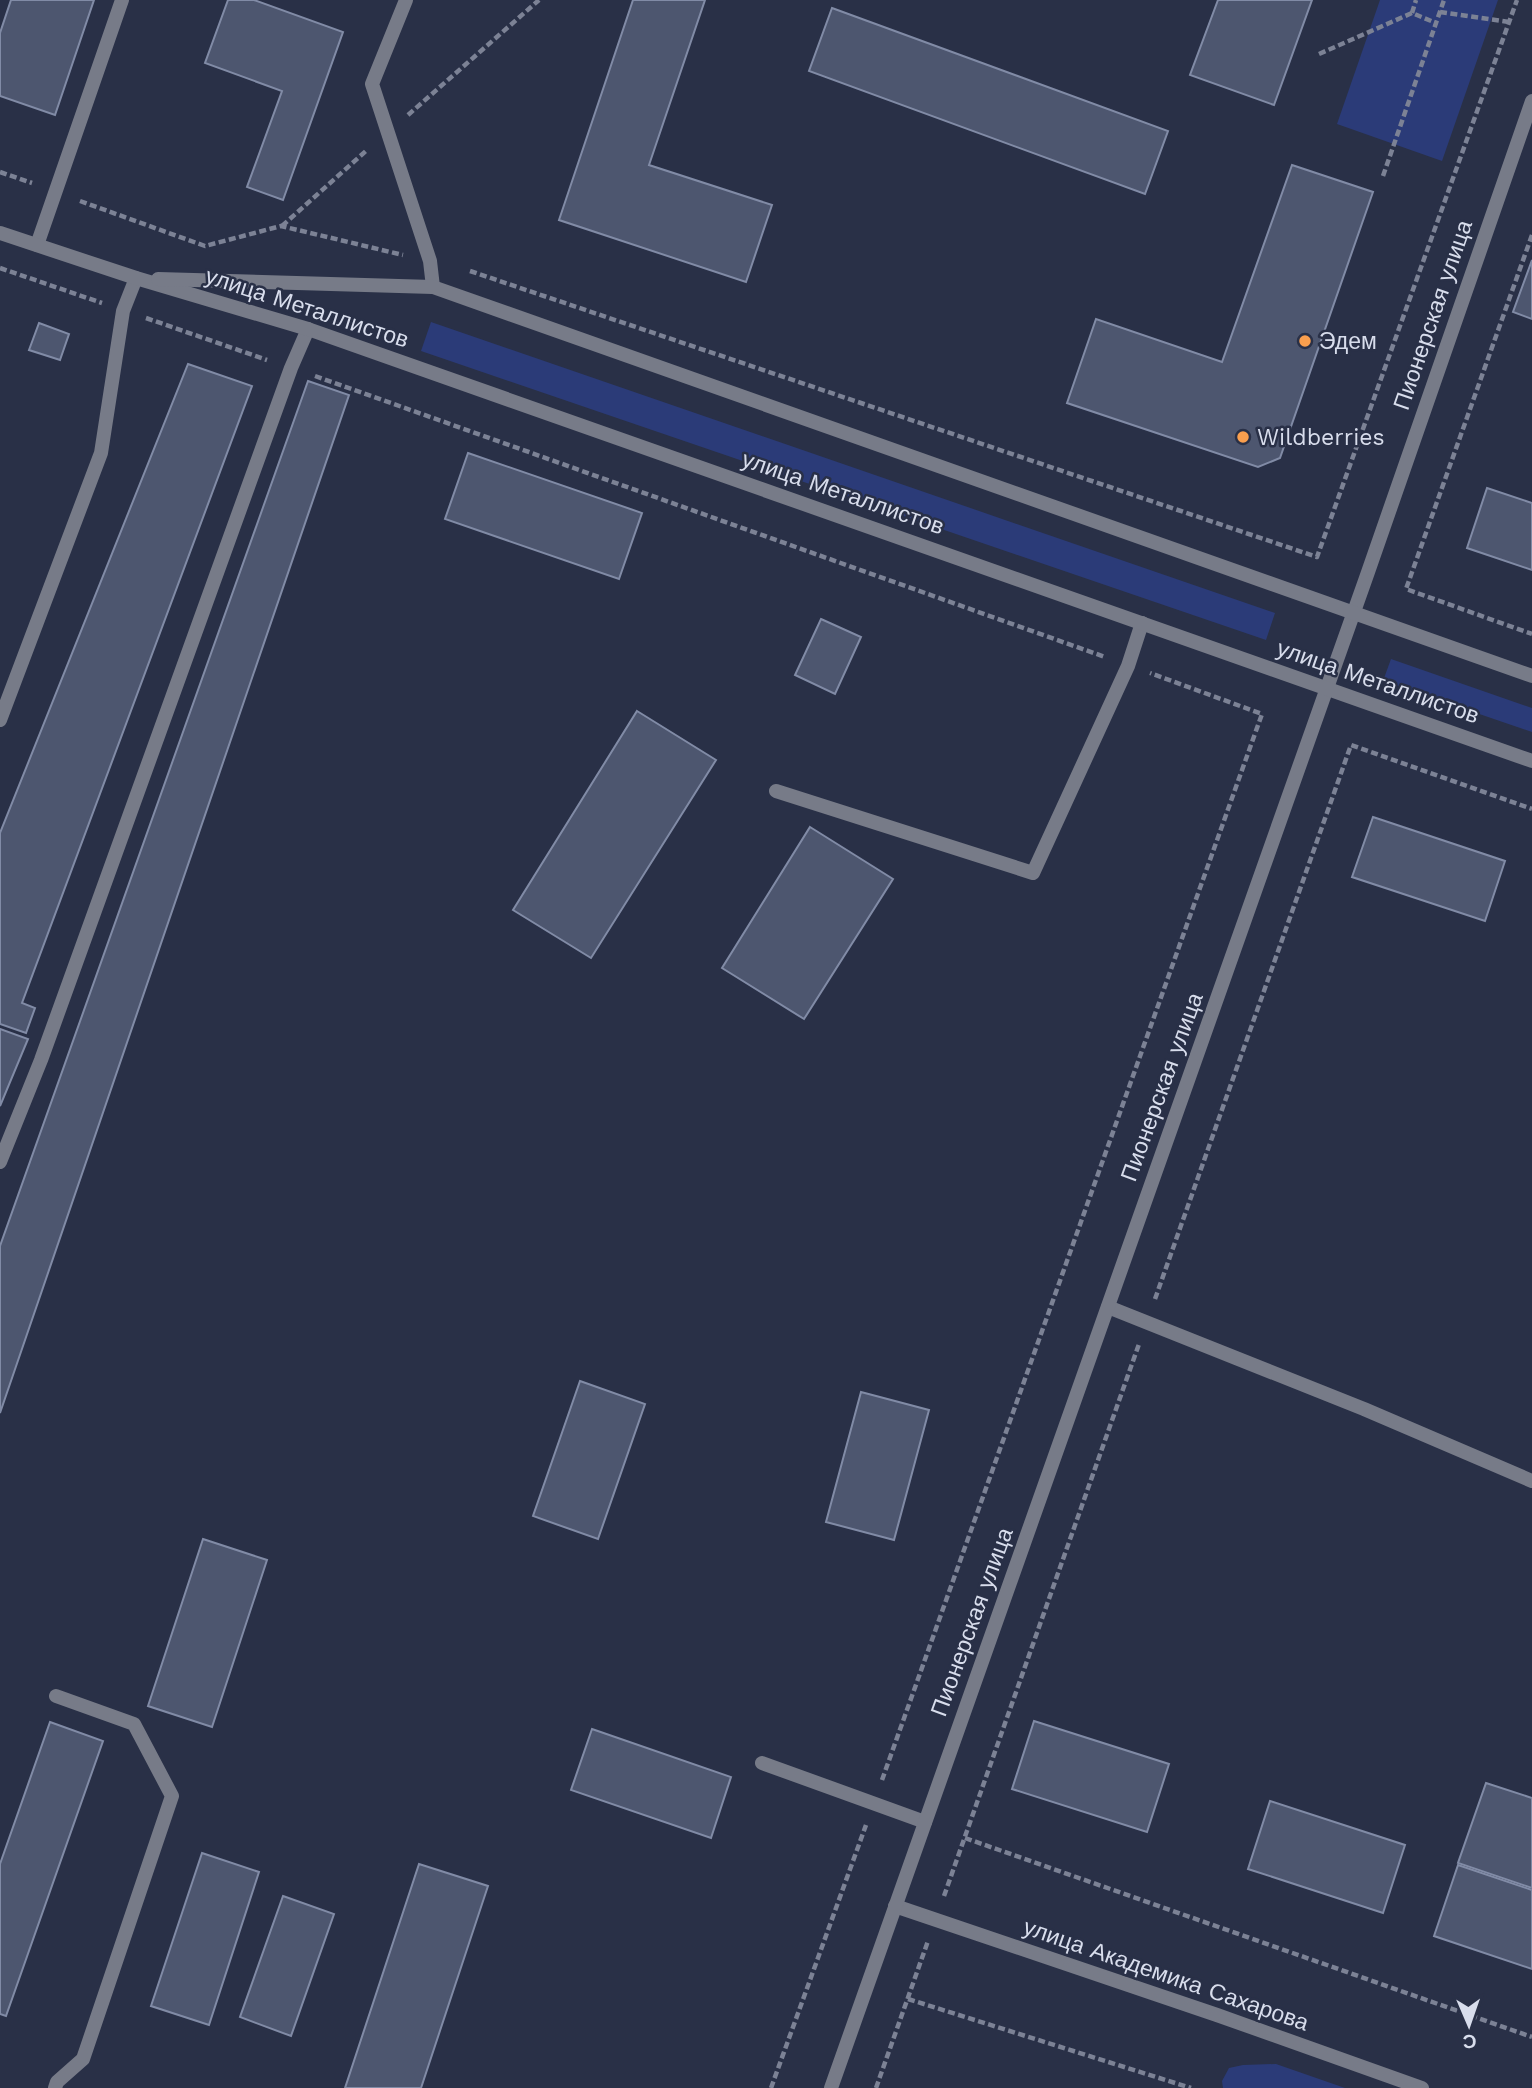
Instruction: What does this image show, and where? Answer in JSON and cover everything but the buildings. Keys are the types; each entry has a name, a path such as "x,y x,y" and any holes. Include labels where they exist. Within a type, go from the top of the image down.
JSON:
{"street":[{"path":"37,245 122,0"},
{"path":"406,0 372,84 430,261 433,287"},
{"name":"Пионерская улица","path":"831,2088 1327,689 1532,101"},
{"name":"улица Металлистов","path":"0,233 136,278 308,328 1532,761"},
{"path":"0,720 101,453 123,311 136,278"},
{"name":"улица Металлистов","path":"136,278 433,287 1532,676"},
{"path":"0,1162 41,1060 291,368 308,328"},
{"path":"776,791 1032,873 1128,666 1142,623"},
{"path":"1108,1307 1364,1409 1532,1481"},
{"path":"55,2088 57,2082 83,2059 172,1796 134,1724 56,1696"},
{"path":"762,1763 925,1822"},
{"name":"улица Академика Сахарова","path":"895,1906 1422,2088"}],"path":[{"path":"1412,13 1416,0"},
{"path":"1384,176 1444,0"},
{"path":"0,172 205,246 281,226 479,273 1317,557 1517,0"},
{"path":"1440,12 1509,22"},
{"path":"1319,54 1412,13 1436,23"},
{"path":"1532,235 1406,589 1532,634"},
{"path":"0,268 291,368 1262,714 771,2088"},
{"path":"876,2088 1351,745 1532,809"},
{"path":"965,1838 1532,2037"},
{"path":"907,1999 1191,2088"}],"shaded area":[{"path":"1380,0 1498,0 1442,161 1337,124"},
{"path":"431,322 1275,613 1266,640 421,351"},
{"path":"1391,659 1532,708 1532,732 1383,681"},
{"path":"1276,2064 1345,2088 1223,2088 1222,2081 1229,2068"}],"place":[{"name":"Эдем","path":"1305,341"},
{"name":"Wildberries","path":"1243,437"}]}
